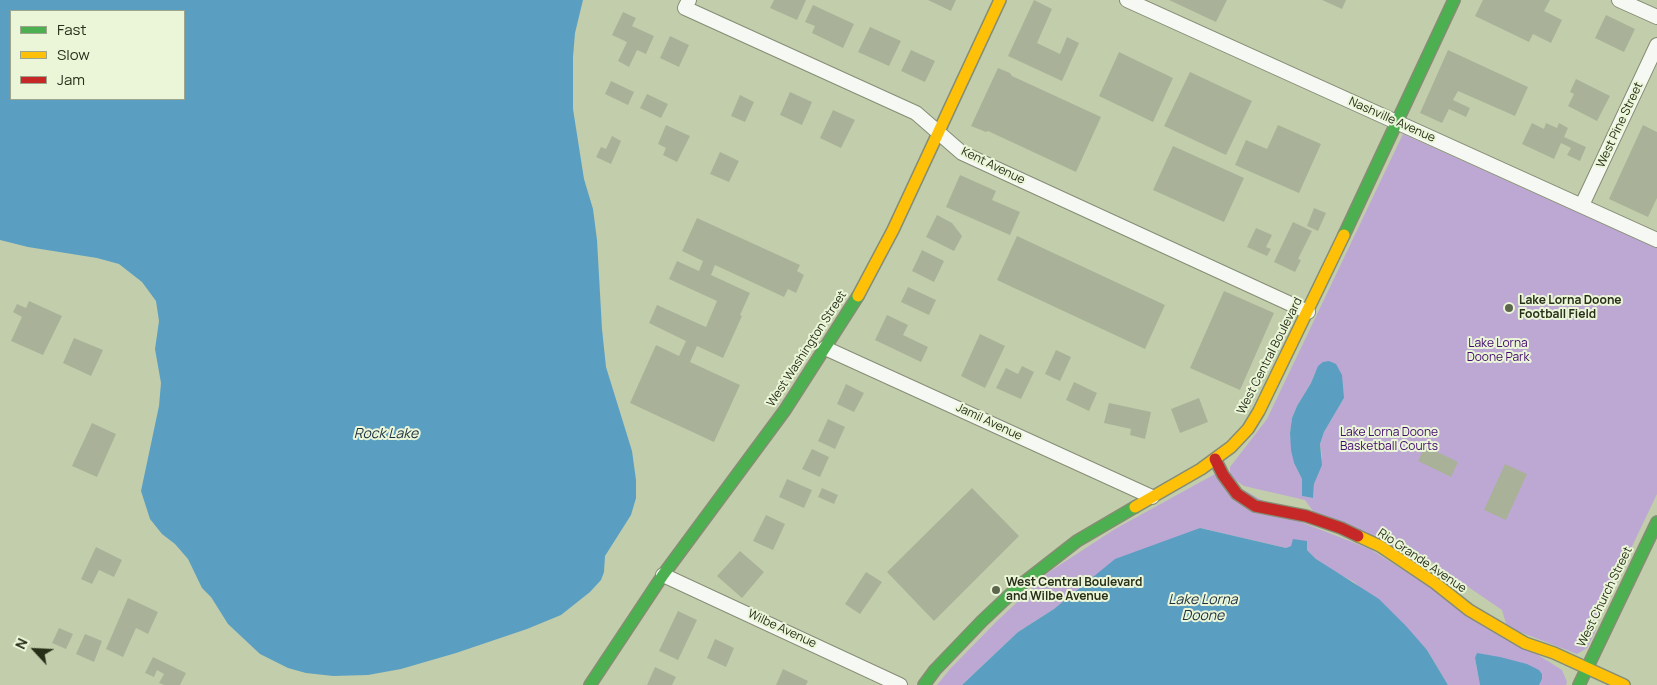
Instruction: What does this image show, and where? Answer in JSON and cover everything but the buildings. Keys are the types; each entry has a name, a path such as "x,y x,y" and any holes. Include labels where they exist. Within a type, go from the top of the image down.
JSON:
{"street":[{"name":"West Washington Street","path":"590,685 663,575 784,410 859,294 894,230 1000,0"},
{"name":"Nashville Avenue","path":"1127,0 1657,240"},
{"name":"West Central Boulevard","path":"924,685 935,670 1018,587 1077,541 1215,459 1231,447 1248,429 1259,411 1308,312 1454,0"},
{"path":"1619,0 1657,17"},
{"name":"Kent Avenue","path":"687,4 916,113 962,153 1308,312"},
{"name":"West Pine Street","path":"1582,206 1657,45"},
{"name":"Jamil Avenue","path":"825,348 1152,497"},
{"name":"Rio Grande Avenue","path":"1215,459 1236,494 1255,506 1306,516 1341,528 1380,546 1435,583 1469,610 1524,643 1554,653 1624,685"},
{"name":"West Church Street","path":"1579,685 1657,522"},
{"name":"Wilbe Avenue","path":"663,575 900,685"}],"green space":[{"name":"Lake Lorna Doone Park","path":"1403,134 1657,248 1657,494 1595,624 1596,630 1587,648 1577,654 1507,627 1502,610 1420,554 1425,569 1315,514 1305,500 1244,486 1230,477 1230,467 1267,419","holes":["1315,373 1344,398 1324,432 1320,444 1322,457 1314,484 1313,498 1302,496 1302,479 1294,463 1290,433 1292,418 1297,406"]},
{"path":"1215,474 1301,522 1370,549 1562,670 1567,682 1566,685 1539,685 1542,679 1475,658 1480,685 1448,685 1427,650 1354,582 1316,559 1307,550 1306,541 1294,540 1291,546 1286,548 1200,528 1054,609 1018,632 962,685 937,685 996,622 1049,572 1115,529"}],"water":[{"name":"Rock Lake","path":"0,0 583,0 575,33 573,109 584,179 593,209 597,240 606,367 632,451 636,480 636,498 631,515 605,556 604,572 601,580 590,592 561,615 527,629 456,653 401,669 368,675 333,676 306,673 288,668 260,654 228,624 211,597 202,588 188,559 175,544 162,534 150,519 141,491 159,406 161,383 155,349 159,321 156,301 142,282 119,264 97,258 28,247 0,240"},
{"path":"1329,361 1336,364 1342,375 1344,398 1324,432 1320,444 1322,465 1314,484 1313,498 1302,496 1302,479 1294,463 1290,433 1292,418 1297,406 1311,383 1318,366 1323,362"},
{"name":"Lake Lorna Doone","path":"1200,528 1286,548 1291,546 1293,539 1307,541 1307,550 1316,559 1379,599 1406,626 1427,650 1448,685 962,685 1018,632 1054,609 1115,559"},
{"path":"1477,653 1527,664 1539,670 1542,674 1542,679 1539,685 1480,685 1475,658"}],"traffic: fast":[{"path":"1344,235 1454,0"},
{"path":"590,685 663,575 785,410 858,296"},
{"path":"924,685 935,670 1018,587 1077,541 1135,507"},
{"path":"1579,685 1657,522"}],"traffic: slow":[{"path":"858,296 893,230 1000,0"},
{"path":"1135,507 1201,469 1231,447 1248,429 1259,411 1344,235"},
{"path":"1358,536 1380,546 1435,583 1469,610 1525,643 1554,653 1624,685"}],"traffic: jam":[{"path":"1215,459 1223,475 1237,494 1255,506 1306,516 1358,536"}],"place":[{"name":"Lake Lorna Doone Football Field","path":"1509,308"},
{"name":"West Central Boulevard and Wilbe Avenue","path":"996,590"}],"park label":[{"name":"Lake Lorna Doone Basketball Courts","path":"1389,440"}]}
